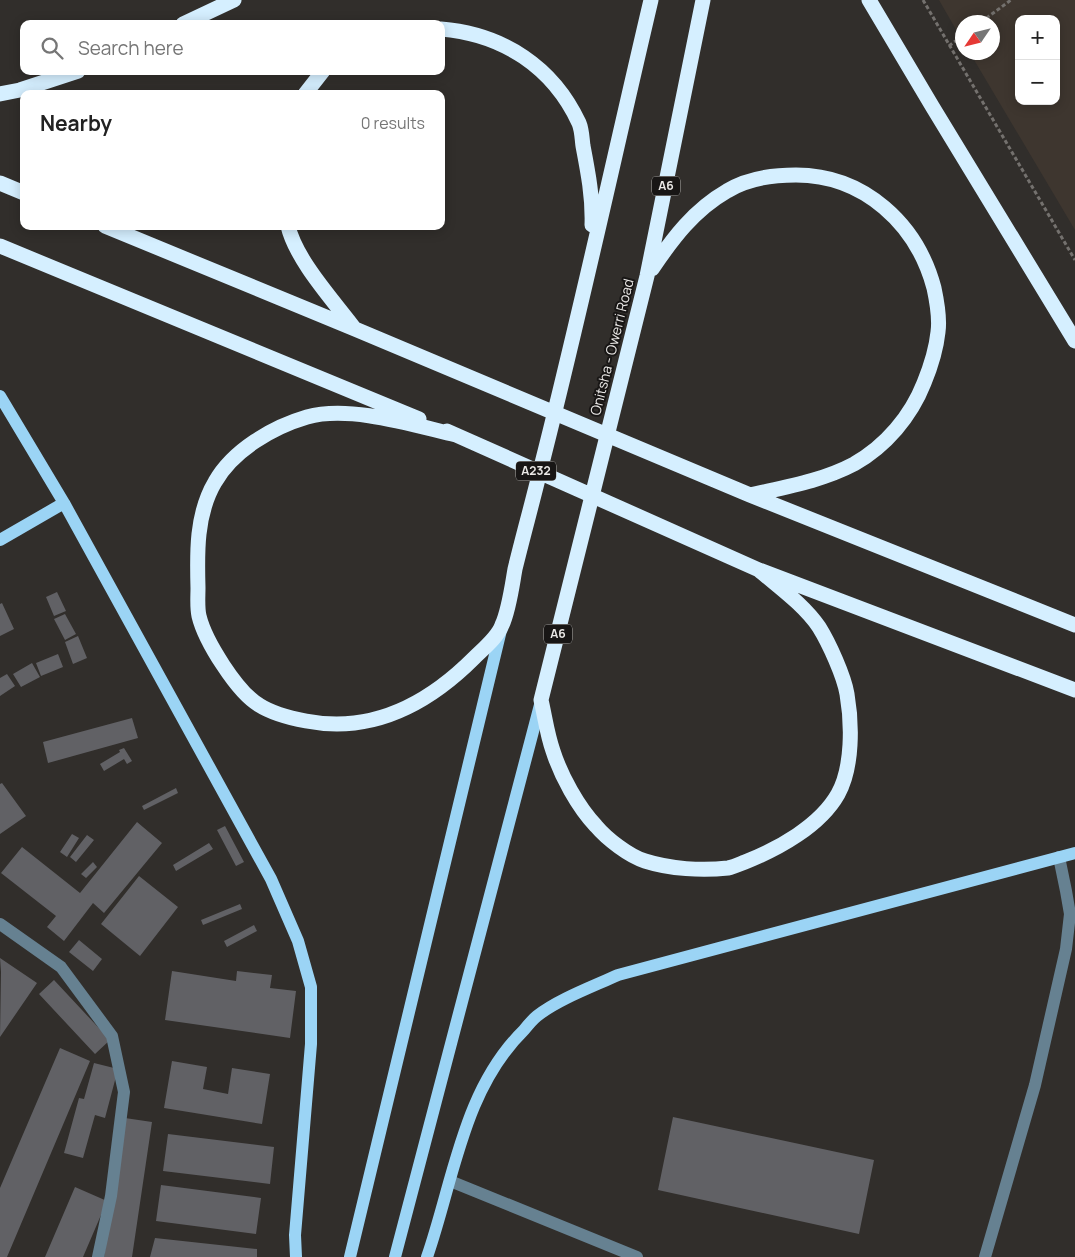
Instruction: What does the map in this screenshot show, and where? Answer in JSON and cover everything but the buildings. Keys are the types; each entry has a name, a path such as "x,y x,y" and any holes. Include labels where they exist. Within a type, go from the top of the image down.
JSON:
{"highway":[{"path":"191,20 234,0"},
{"path":"456,435 373,417 345,413 312,416 282,426 231,460 215,482 205,505 198,534 199,614 207,638 222,662 236,682 257,705 286,718 315,723 348,725 380,718 407,709 459,673 502,628 520,550 571,353 591,256 651,0"},
{"name":"Onitsha - Owerri Road","path":"541,700 647,276 703,0"},
{"path":"869,0 1075,341"},
{"path":"445,29 483,36 512,49 541,69 561,94 580,124 592,201 591,256"},
{"path":"0,94 20,90 66,75"},
{"path":"308,90 320,75"},
{"path":"647,276 677,233 697,213 727,191 754,179 778,175 812,175 843,183 871,197 896,218 915,240 929,271 937,302 939,331 934,360 920,393 906,419 884,442 855,463 826,476 750,495"},
{"path":"0,183 20,191"},
{"path":"115,230 750,495 1075,625"},
{"path":"289,230 306,264 355,329"},
{"name":"A232","path":"0,246 456,435 759,570 1075,690"},
{"path":"541,700 553,752 562,774 576,799 596,827 618,846 644,861 673,867 730,868 764,855 794,838 818,818 838,794 848,768 851,737 847,692 833,655 819,627 799,604 759,570"}],"main road":[{"path":"0,396 64,503 271,879 298,941 310,987 311,1044 295,1235 296,1257"},
{"path":"0,540 64,503"},
{"path":"350,1257 502,628"},
{"path":"395,1257 541,700"},
{"path":"427,1257 468,1120 488,1075 508,1045 537,1016 563,1001 618,975 1075,853"}],"street":[{"path":"985,1257 1035,1085 1070,951 1070,914 1059,857"},
{"path":"0,924 61,967 112,1036 124,1092 111,1196 98,1257"},
{"path":"450,1181 637,1257"}],"path":[{"path":"923,0 1075,260"},
{"path":"990,15 1011,0"},
{"path":"949,46 955,41"}],"shaded area":[{"path":"939,0 1075,0 1075,230 974,60 1000,60 1000,15 955,15 955,28"}]}
